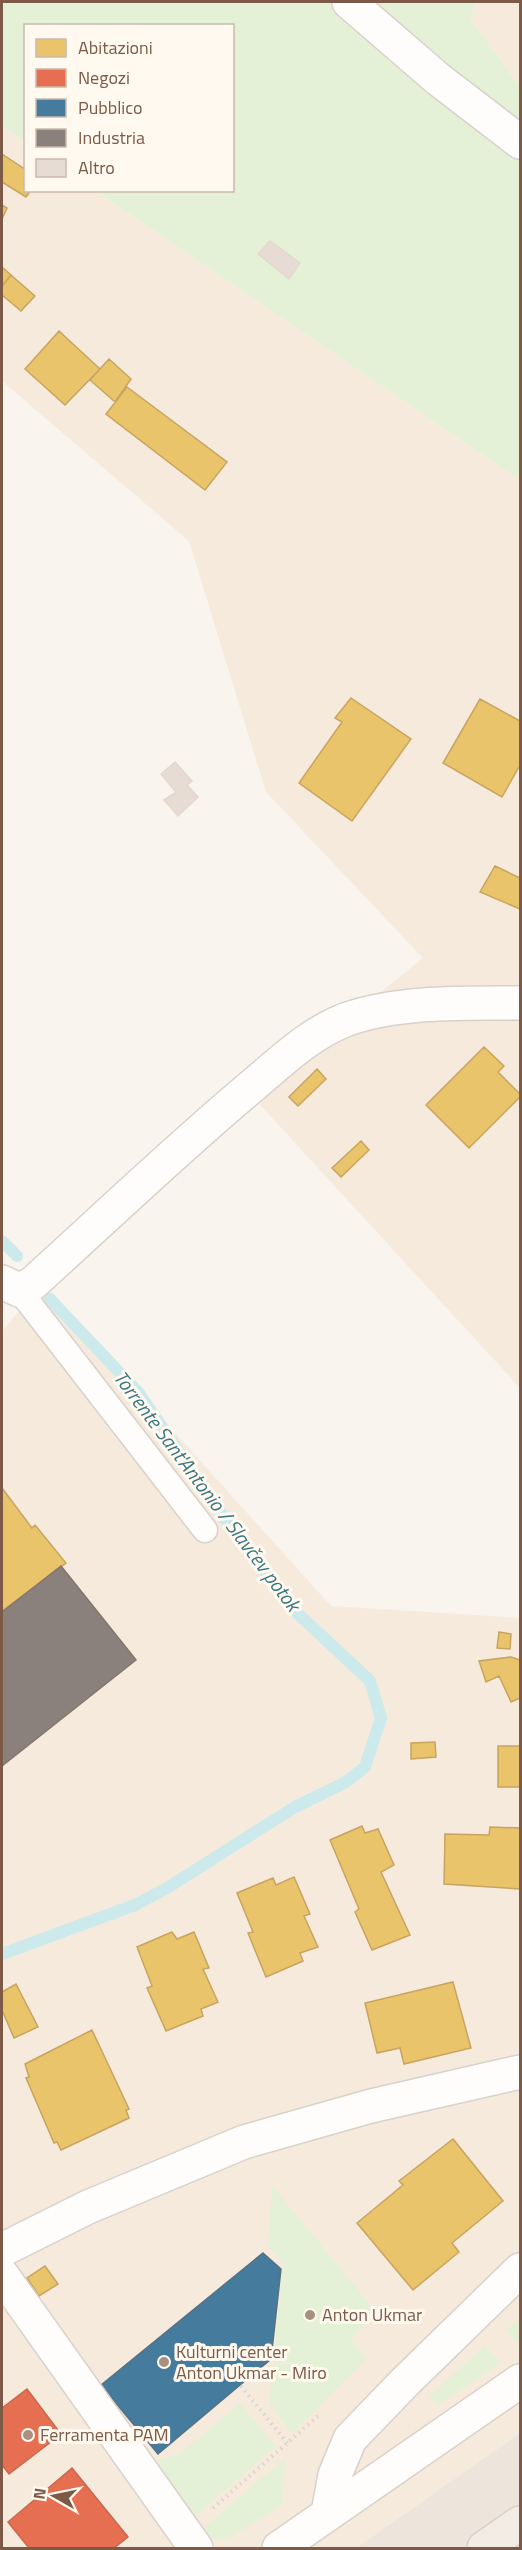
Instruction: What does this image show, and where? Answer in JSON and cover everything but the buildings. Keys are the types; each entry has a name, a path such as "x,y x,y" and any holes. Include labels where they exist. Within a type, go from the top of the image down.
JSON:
{"highway":[{"path":"484,2548 520,2523"}],"street":[{"path":"349,2 438,79 520,142"},
{"path":"10,1286 32,1284 232,1103 304,1042 323,1030 345,1020 400,1008 463,1003 520,1003"},
{"path":"2,2250 88,2207 244,2142 371,2106 520,2072"},
{"path":"328,2513 335,2475 350,2439 520,2270"},
{"path":"2,2275 191,2540"},
{"path":"279,2548 520,2381"}],"lane":[{"path":"10,1286 205,1530"}],"path":[{"path":"241,2386 288,2444"},
{"path":"191,2540 320,2414"}],"shaded area":[{"path":"476,2 520,2 520,87 471,20"},
{"path":"2,126 24,141 24,192 97,192 515,477 520,470 520,1388 252,1096 423,958 266,792 189,541 2,381"},
{"path":"42,1285 331,1606 520,1618 520,2433 356,2548 2,2548 2,1331"},
{"path":"520,2433 520,2548 356,2548"}],"green space":[{"path":"2,2 476,2 471,20 520,87 520,470 515,477 97,192 234,192 234,24 24,24 24,141 2,126"},
{"path":"272,2185 377,2313 351,2339 366,2359 292,2434 269,2403 283,2265 268,2245"},
{"path":"520,2318 520,2346 506,2330"},
{"path":"485,2345 501,2363 438,2405 429,2397"},
{"path":"240,2403 276,2446 192,2519 163,2481 156,2460 179,2454"},
{"path":"285,2458 282,2506 229,2538 214,2538 201,2530"}],"waterway":[{"name":"Torrente Sant'Antonio / Slavčev potok","path":"2,1241 17,1256"},
{"name":"Torrente Sant'Antonio / Slavčev potok","path":"2,1954 135,1905 167,1888 295,1807 346,1782 365,1767 381,1718 370,1681 294,1610 224,1518 138,1392 50,1299"}],"place":[{"name":"Anton Ukmar","path":"310,2315"},
{"name":"Kulturni center Anton Ukmar - Miro","path":"164,2362"},
{"name":"Ferramenta PAM","path":"28,2435"}]}
